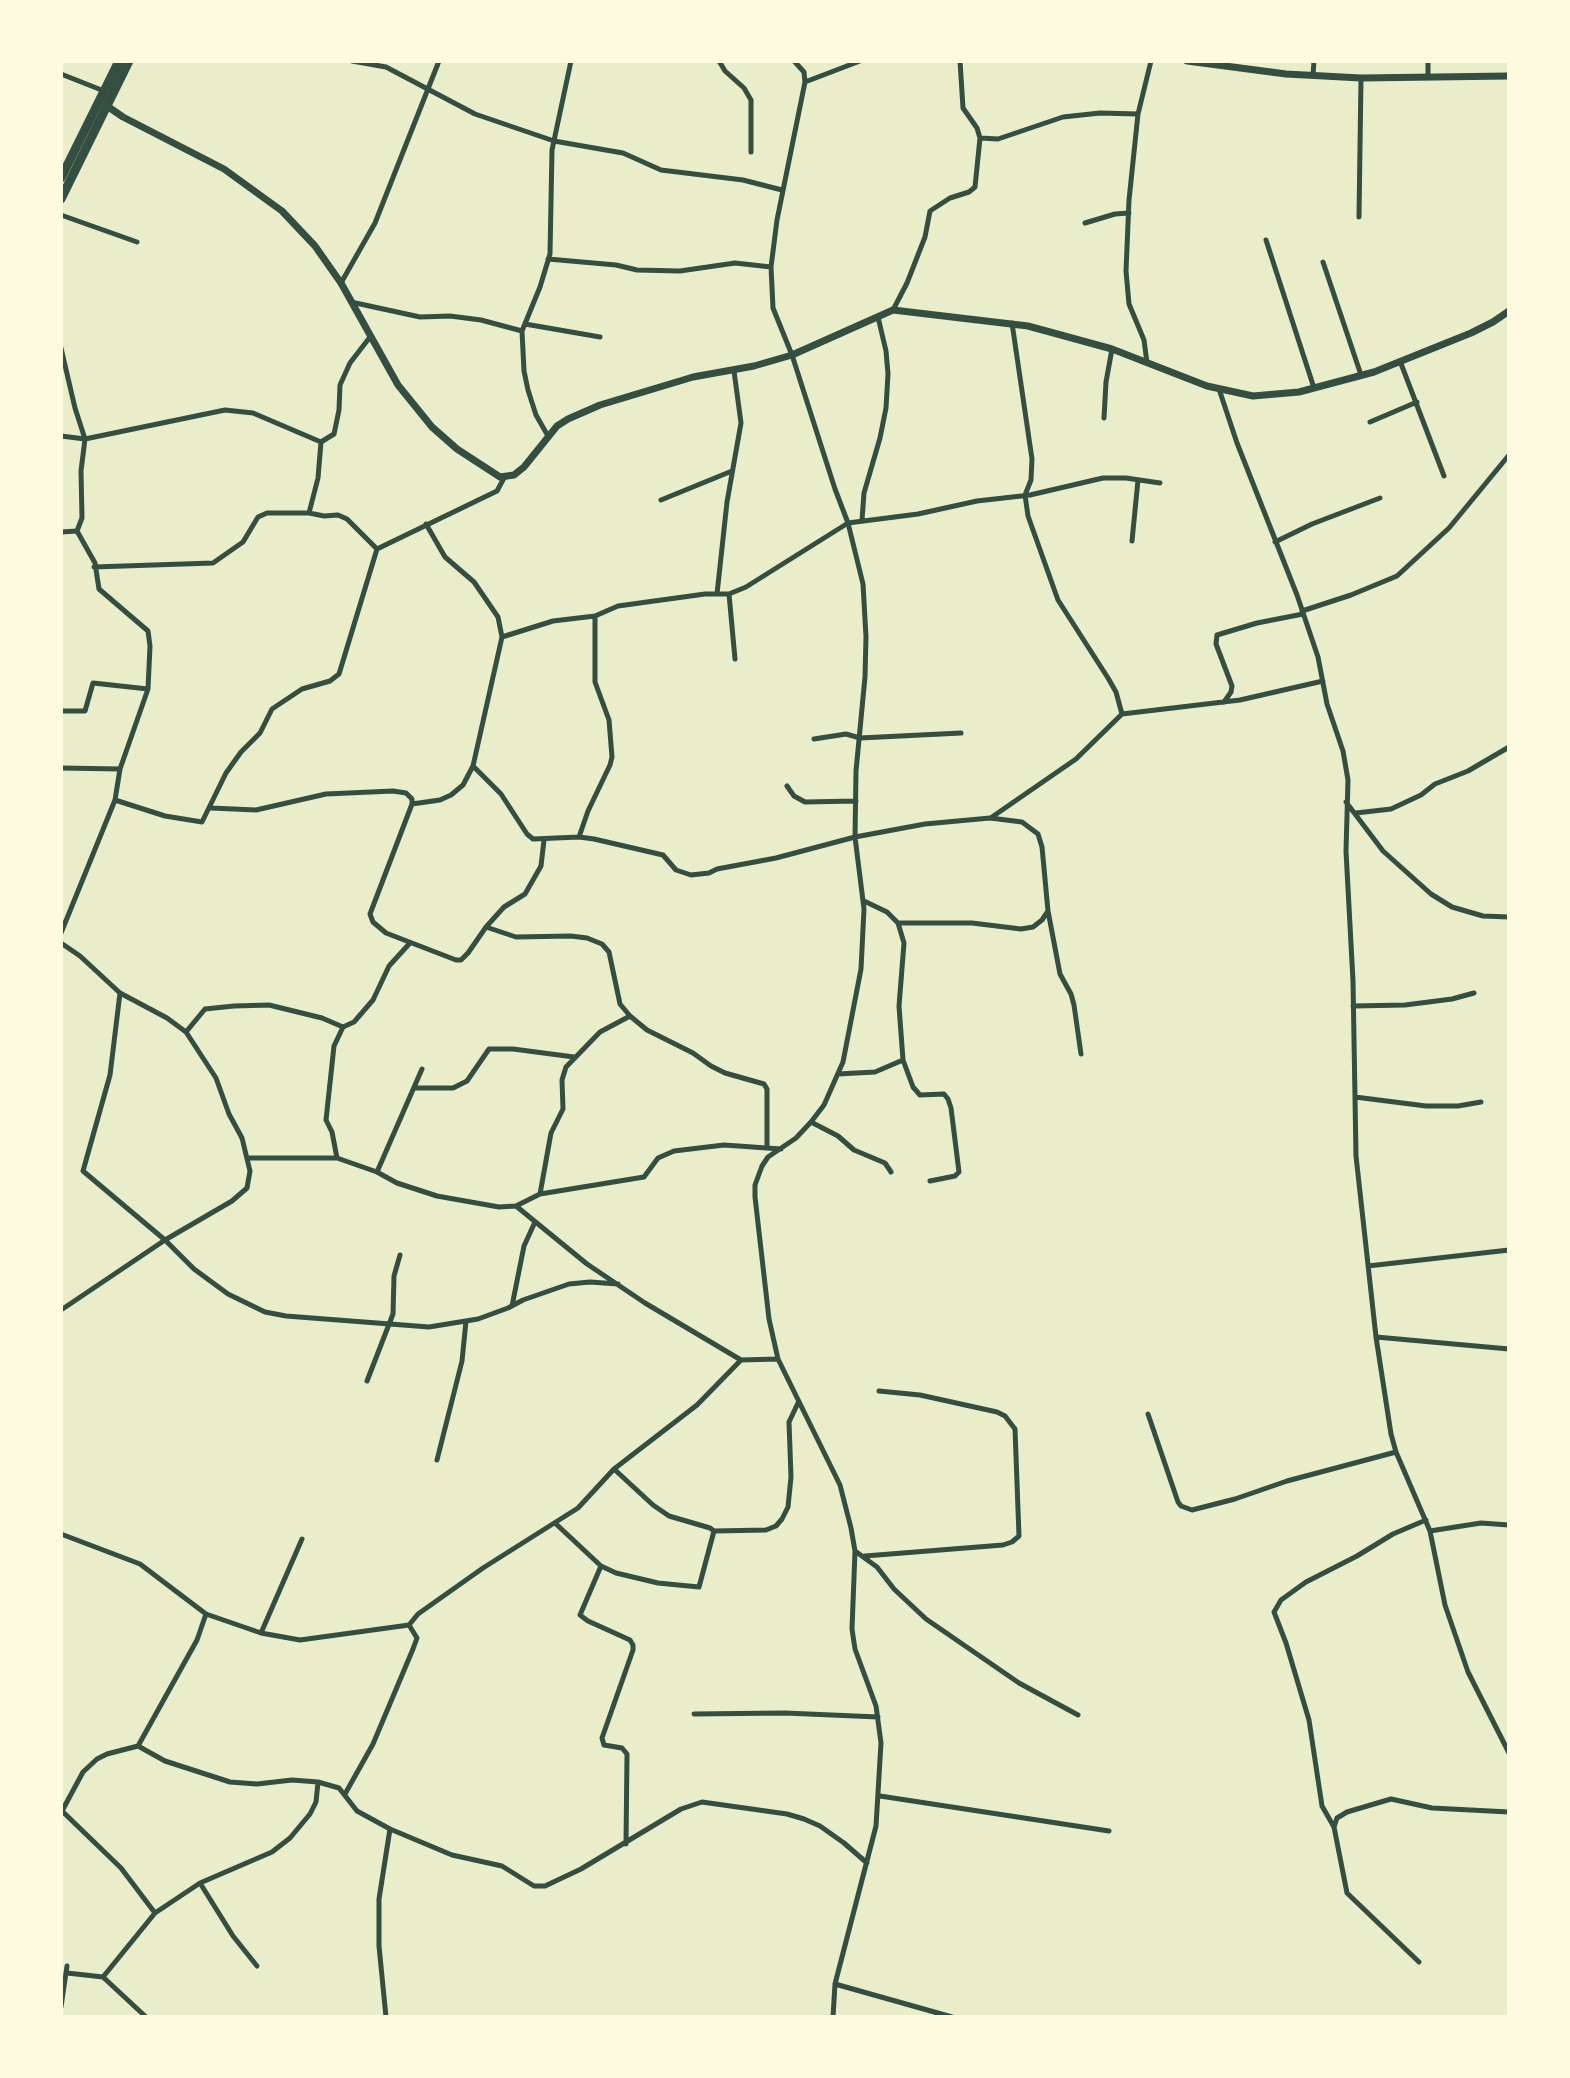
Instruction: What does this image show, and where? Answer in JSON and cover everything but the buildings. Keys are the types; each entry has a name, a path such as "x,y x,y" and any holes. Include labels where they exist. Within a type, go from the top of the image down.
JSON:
{"main road":[{"path":"61,178 119,61"},
{"path":"61,199 129,61"}],"street":[{"path":"352,61 386,67 475,114 554,141 623,153 661,170 743,180 782,190"},
{"path":"341,283 375,223 439,61"},
{"path":"548,436 536,415 528,390 522,331 540,287 548,258 551,240 552,150 571,61"},
{"path":"719,61 725,71 744,88 751,100 751,152"},
{"path":"794,61 804,72 806,82 782,190 771,267 773,308 792,355 848,523 863,584 866,618 865,677 856,771 855,837 864,901 860,969 843,1062 824,1105 811,1122 796,1138 768,1157 762,1166 755,1185 755,1198 766,1300 779,1359 839,1485 855,1551 852,1629 855,1650 878,1717 881,1743 880,1796 876,1826 835,1984 833,2017"},
{"path":"806,82 860,61"},
{"path":"893,310 925,237 930,211 975,187 980,138 977,128 963,108 960,61"},
{"path":"1147,363 1144,340 1129,304 1126,271 1138,114 1151,61"},
{"path":"1187,61 1286,75 1361,78 1509,76"},
{"path":"1313,75 1314,61"},
{"path":"1428,61 1428,76"},
{"path":"61,74 104,92"},
{"path":"1359,217 1361,78"},
{"path":"107,106 224,169 282,211 303,233 341,283 398,385 432,427 457,449 504,478 514,475 524,467 557,426 600,405 693,377 734,371 792,355 893,310 1012,323 1112,349 1220,389 1252,396 1272,396 1314,388 1401,362 1471,334 1509,311"},
{"path":"980,138 998,139 1063,117 1100,113 1138,114"},
{"path":"1085,223 1115,214 1129,213"},
{"path":"61,215 137,242"},
{"path":"1266,240 1314,388"},
{"path":"548,258 616,265 637,270 680,271 735,263 771,267"},
{"path":"1322,262 1361,375"},
{"path":"351,302 420,317 450,316 481,320 522,331"},
{"path":"862,520 864,494 886,408 886,351 878,317"},
{"path":"1012,323 1032,459 1031,480 1026,495 1032,526 1058,600 1116,692 1122,714"},
{"path":"526,324 600,337"},
{"path":"321,442 334,434 340,385 350,363 370,337"},
{"path":"61,348 85,439 81,471 82,518 77,531"},
{"path":"1104,418 1106,382 1112,349"},
{"path":"1401,362 1444,476"},
{"path":"718,594 732,471 741,423 734,371"},
{"path":"1220,389 1237,443 1318,657 1327,704 1343,751 1348,780 1347,878 1356,1156 1376,1337 1396,1452 1430,1531 1445,1605 1468,1672 1509,1753"},
{"path":"1370,422 1417,402"},
{"path":"61,436 85,439 183,417 225,411 253,412 321,442"},
{"path":"309,513 318,478 321,442"},
{"path":"1224,702 1231,692 1231,686 1216,644 1217,635 1303,612 1397,576 1449,528 1509,455"},
{"path":"661,500 732,471"},
{"path":"115,800 199,823 204,819 226,773 241,752 260,733 272,709 302,689 330,681 338,674 377,549 497,491 504,478"},
{"path":"502,637 553,621 595,616 629,604 729,594 746,587 848,523 918,514 1093,480 1126,478 1160,483"},
{"path":"1132,541 1138,480"},
{"path":"1275,542 1312,524 1380,498"},
{"path":"94,567 214,563 243,542 257,517 267,513 338,515 347,519 377,549"},
{"path":"412,804 440,800 463,786 473,766 502,637 498,617 474,582 445,557 426,524"},
{"path":"61,532 77,531"},
{"path":"61,933 115,800 120,769 148,689 150,646 148,631 99,589 95,563 77,531"},
{"path":"729,594 735,659"},
{"path":"579,837 612,757 606,706 598,694 595,682 595,616"},
{"path":"990,818 1076,759 1122,714 1240,700 1323,681"},
{"path":"61,711 85,711 93,683 148,689"},
{"path":"814,739 846,734 860,738 961,733"},
{"path":"1356,813 1391,809 1468,771 1509,747"},
{"path":"473,766 500,794 529,837 544,840 579,837 663,855 676,870 691,875 776,858 855,837 925,824 990,818 1029,825 1038,834 1042,846 1048,911 1060,974 1074,1005 1081,1054"},
{"path":"61,768 120,769"},
{"path":"787,786 794,796 806,802 856,801"},
{"path":"211,808 257,810 326,794 393,791 407,793 412,804 370,914 373,922 386,933 461,960 504,907 525,894 541,866 544,840"},
{"path":"1346,802 1383,851 1431,894 1452,907 1483,916 1509,917"},
{"path":"864,901 887,912 898,923 904,943 899,1006 903,1060 916,1093 944,1094 951,1108 959,1172 955,1176 930,1181"},
{"path":"898,923 972,923 1021,929 1033,927 1048,911"},
{"path":"486,927 516,937 579,937 602,944 609,951 620,1004 630,1016 647,1030 725,1073 764,1083 767,1089 767,1148"},
{"path":"61,943 80,956 120,993 167,1018 186,1032 216,1078 248,1158 250,1171 247,1188 232,1201 165,1240 61,1310"},
{"path":"337,1158 332,1132 326,1120 331,1056 343,1027 354,1022 373,1000 389,966 410,943"},
{"path":"120,993 110,1075 83,1171 165,1240 211,1284 265,1312 429,1327 466,1321 569,1284 618,1284"},
{"path":"1353,1006 1405,1005 1474,993"},
{"path":"186,1032 205,1009 234,1006 269,1006 322,1018 343,1027"},
{"path":"540,1194 551,1133 563,1109 562,1080 566,1067 600,1032 630,1016"},
{"path":"415,1088 453,1088 467,1081 489,1049 513,1049 574,1057"},
{"path":"838,1074 875,1072 903,1060"},
{"path":"377,1172 422,1069"},
{"path":"1355,1097 1426,1105 1458,1106 1481,1102"},
{"path":"811,1122 838,1136 854,1150 886,1163 891,1172"},
{"path":"248,1158 337,1158 437,1196 499,1207 516,1206 540,1194 644,1177 658,1158 674,1151 724,1145 781,1149"},
{"path":"516,1206 558,1243 618,1284 741,1360 779,1359"},
{"path":"512,1306 524,1247 535,1222"},
{"path":"1368,1266 1509,1250"},
{"path":"367,1381 393,1314 394,1276 400,1255"},
{"path":"437,1460 462,1361 466,1321"},
{"path":"1376,1337 1509,1349"},
{"path":"61,1534 140,1564 206,1614 261,1633 300,1640 409,1625 418,1614 439,1598 578,1508 614,1469 697,1405 741,1360"},
{"path":"865,1556 1003,1545 1019,1536 1015,1429 1005,1416 920,1395 879,1391"},
{"path":"614,1469 669,1516 714,1531 766,1530 776,1526 789,1507 789,1422 798,1403"},
{"path":"1149,1414 1178,1502 1192,1510 1396,1452"},
{"path":"1419,1962 1347,1893 1334,1827 1322,1806 1309,1720 1274,1612 1275,1607 1306,1582 1393,1534 1426,1520"},
{"path":"555,1523 601,1566 616,1573 658,1583 697,1588 714,1531"},
{"path":"1430,1531 1481,1523 1509,1525"},
{"path":"261,1633 302,1539"},
{"path":"855,1551 877,1567 894,1589 926,1619 1019,1683 1079,1715"},
{"path":"601,1566 580,1615 630,1640 633,1645 602,1738 604,1745 622,1748 627,1754 626,1844"},
{"path":"138,1746 197,1640 206,1614"},
{"path":"345,1794 373,1744 413,1649 417,1638 409,1625"},
{"path":"694,1714 785,1713 878,1717"},
{"path":"155,1913 121,1868 62,1810 79,1779 97,1759 138,1746 165,1761 230,1783 257,1784 292,1780 339,1788 357,1811 390,1829 452,1855 502,1866 534,1886 545,1886 626,1844 681,1809 709,1802 804,1819 820,1826 867,1863"},
{"path":"103,1977 155,1913 200,1883 272,1852 290,1838 310,1814 316,1802 318,1783"},
{"path":"880,1796 1109,1831"},
{"path":"1334,1827 1337,1818 1347,1812 1391,1799 1432,1808 1509,1812"},
{"path":"386,2017 379,1946 379,1899 390,1829"},
{"path":"200,1883 233,1936 257,1966"},
{"path":"61,2007 67,1969 103,1977 146,2017"},
{"path":"835,1984 952,2017"}]}
